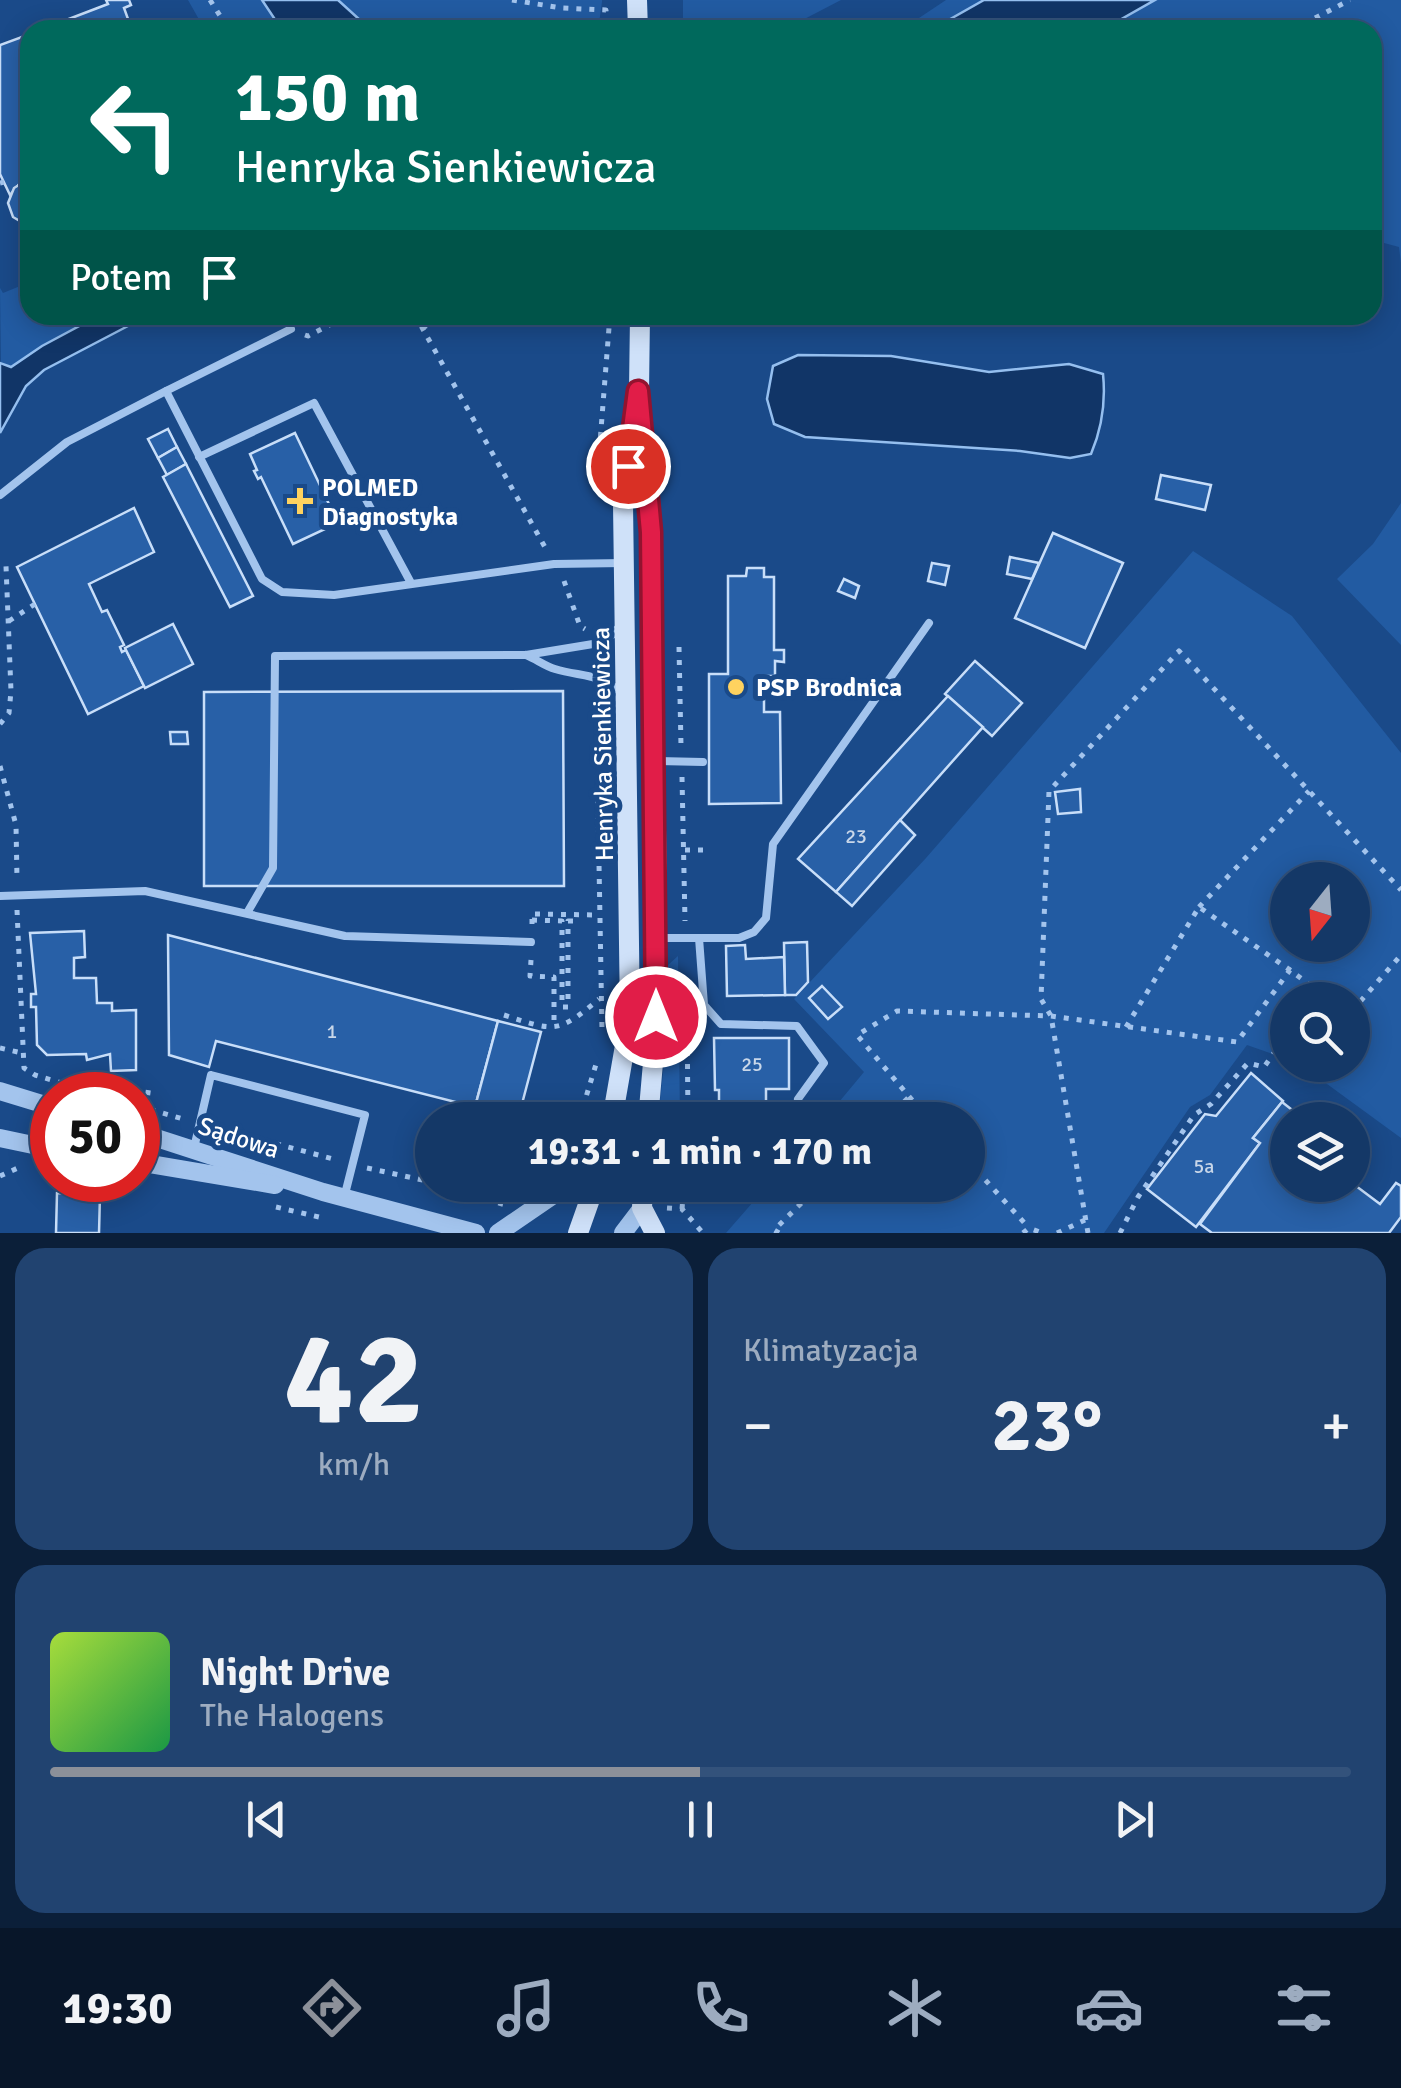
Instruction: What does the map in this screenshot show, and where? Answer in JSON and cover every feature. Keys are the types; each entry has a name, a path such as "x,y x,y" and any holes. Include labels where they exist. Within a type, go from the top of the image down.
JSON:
{"main road":[{"name":"Henryka Sienkiewicza","path":"614,1102 630,1017 623,504 638,391 640,325"},
{"name":"Henryka Sienkiewicza","path":"638,391 651,532 655,760 656,1017 649,1102"},
{"path":"628,761 655,760"},
{"path":"629,938 657,938"},
{"path":"578,1233 589,1202"},
{"path":"642,1202 655,1233"}],"street":[{"path":"0,1091 30,1100"},
{"path":"0,1138 30,1144"},
{"name":"Sądowa","path":"160,1138 344,1198 476,1233"},
{"name":"Sądowa","path":"160,1166 324,1192"},
{"path":"498,1224 537,1202"},
{"path":"622,1233 642,1208"}],"lane":[{"path":"0,495 67,442 291,329"},
{"path":"166,392 262,579 282,592 334,594 554,564 624,563"},
{"path":"199,457 314,403 411,583"},
{"path":"248,913 273,868 275,656 526,655 593,644 612,635 625,620"},
{"path":"657,938 739,938 754,932 766,918 773,844 928,623"},
{"path":"526,655 555,669 594,675 611,683 626,698"},
{"path":"655,760 703,762"},
{"path":"0,896 145,891 345,936 532,942"},
{"path":"699,938 704,1005 720,1024 797,1026 824,1063 798,1099"},
{"path":"194,1148 211,1075 365,1114 344,1198"}],"path":[{"path":"512,0 606,10 606,20"},
{"path":"1311,20 1350,0"},
{"path":"291,329 308,336 329,325"},
{"path":"420,325 570,592 580,626 592,633 593,644"},
{"path":"422,328 428,325"},
{"path":"0,724 9,713 11,690 6,566"},
{"path":"9,620 34,604"},
{"path":"1088,1233 1051,1016 1041,999 1049,791 1179,651 1401,890"},
{"path":"594,675 598,704 602,1038"},
{"path":"1126,1027 1199,906 1309,791"},
{"path":"684,850 707,850"},
{"path":"1199,906 1306,982"},
{"path":"544,914 600,915"},
{"path":"532,920 562,921 562,1007 568,1007 568,921 575,920 575,915"},
{"path":"532,942 530,976 554,977 554,1028"},
{"path":"1370,990 1401,955"},
{"path":"912,1102 856,1035 897,1011 1051,1016 1237,1042 1290,970"},
{"path":"504,1016 550,1030 572,1022 600,998"},
{"path":"0,1048 22,1052 24,1068 30,1073"},
{"path":"584,1102 599,1054"},
{"path":"1120,1233 1138,1197 1194,1115 1211,1104 1248,1063 1264,1066 1270,1058"},
{"path":"904,1102 908,1098"},
{"path":"160,1112 415,1178"},
{"path":"0,1176 22,1166"},
{"path":"985,1180 1029,1228 1042,1233"},
{"path":"682,1209 683,1202"},
{"path":"779,1233 774,1230 803,1202"},
{"path":"1058,1233 1086,1220"},
{"path":"1023,1233 1029,1228"}],"shaded area":[{"path":"188,0 602,0 599,20 199,20"},
{"path":"262,0 338,0 360,20 275,20"},
{"path":"683,0 841,0 803,20 683,20"},
{"path":"946,0 1401,0 1401,263 1399,247 1382,242 1382,20 916,20"},
{"path":"984,0 1155,0 1120,20 949,20"},
{"path":"20,286 20,325 81,325 11,367 1,365 0,288 3,293"},
{"path":"81,325 130,325 44,370 26,386 0,433 0,363 11,367"},
{"path":"798,355 891,356 989,372 1069,364 1103,374 1100,425 1091,454 1070,458 1020,451 805,437 774,424 767,399 773,366"},
{"path":"1401,503 1401,645 1337,579 1373,544"},
{"path":"1193,551 1292,616 1401,753 1401,1138 1370,1115 1370,1102 1352,1102 1324,1082 1370,1082 1370,982 1270,982 1270,1053 1247,1045 1210,1095 1190,1107 1104,1233 726,1233 753,1202 985,1202 985,1102 839,1102 864,1072 794,999 926,858"},
{"path":"678,956 680,1102 660,1102 668,965"}],"building":[{"path":"106,0 129,0 131,5 124,8 128,20 66,20 108,4"},
{"path":"20,38 20,183 10,195 0,174 0,45"},
{"path":"20,184 20,221 13,217 8,203 14,188"},
{"path":"168,429 177,447 158,458 148,439"},
{"name":"POLMED Diagnostyka","path":"295,433 338,523 293,544 261,477 258,479 254,471 257,470 250,454"},
{"path":"177,447 186,464 167,475 158,458"},
{"path":"186,464 253,596 230,607 163,477"},
{"path":"1161,475 1211,485 1205,510 1156,499"},
{"path":"134,508 154,552 89,584 102,612 107,610 124,645 120,647 122,652 126,650 144,686 88,714 17,567"},
{"path":"1053,533 1123,563 1085,648 1015,618"},
{"path":"1010,557 1039,563 1032,579 1007,574"},
{"path":"932,563 949,566 945,585 928,581"},
{"name":"PSP Brodnica","path":"747,568 764,568 764,577 774,577 774,650 784,650 784,662 775,661 775,676 764,676 764,712 780,712 781,803 709,804 709,674 728,674 728,576 746,576"},
{"path":"844,579 859,586 855,598 838,591"},
{"path":"173,624 193,664 145,688 125,648"},
{"path":"975,661 1022,703 992,736 945,694"},
{"path":"563,691 564,886 204,886 204,692"},
{"path":"948,696 983,727 836,892 798,859"},
{"path":"170,732 187,732 188,744 171,744"},
{"path":"1080,789 1081,812 1058,814 1055,792"},
{"path":"900,820 915,835 852,906 836,892"},
{"path":"84,931 85,957 74,958 74,978 96,978 97,1003 112,1003 112,1011 136,1010 136,1070 111,1071 110,1054 87,1060 86,1054 47,1055 37,1045 36,1007 31,1007 31,994 36,994 30,933"},
{"path":"168,935 498,1021 476,1102 455,1102 216,1041 209,1067 169,1055"},
{"path":"807,942 808,982 796,995 785,995 784,943"},
{"path":"745,945 746,959 784,957 785,995 727,996 726,946"},
{"path":"822,986 842,1007 828,1019 809,998"},
{"path":"498,1021 541,1032 522,1102 476,1102"},
{"path":"714,1038 789,1038 789,1089 766,1089 766,1102 719,1102 719,1090 715,1090"},
{"path":"1251,1073 1283,1101 1270,1102 1270,1117 1253,1138 1260,1143 1196,1227 1147,1189 1205,1114 1216,1116"},
{"path":"1270,1117 1270,1202 1370,1202 1370,1196 1380,1204 1396,1183 1401,1186 1401,1217 1389,1233 1212,1233 1200,1224 1260,1143 1253,1138"},
{"path":"57,1202 100,1202 99,1233 56,1233"}],"place":[{"name":"POLMED Diagnostyka","path":"300,501"},
{"name":"PSP Brodnica","path":"736,687"}],"route":[{"path":"628,466 638,391 651,532 656,1017"}]}
